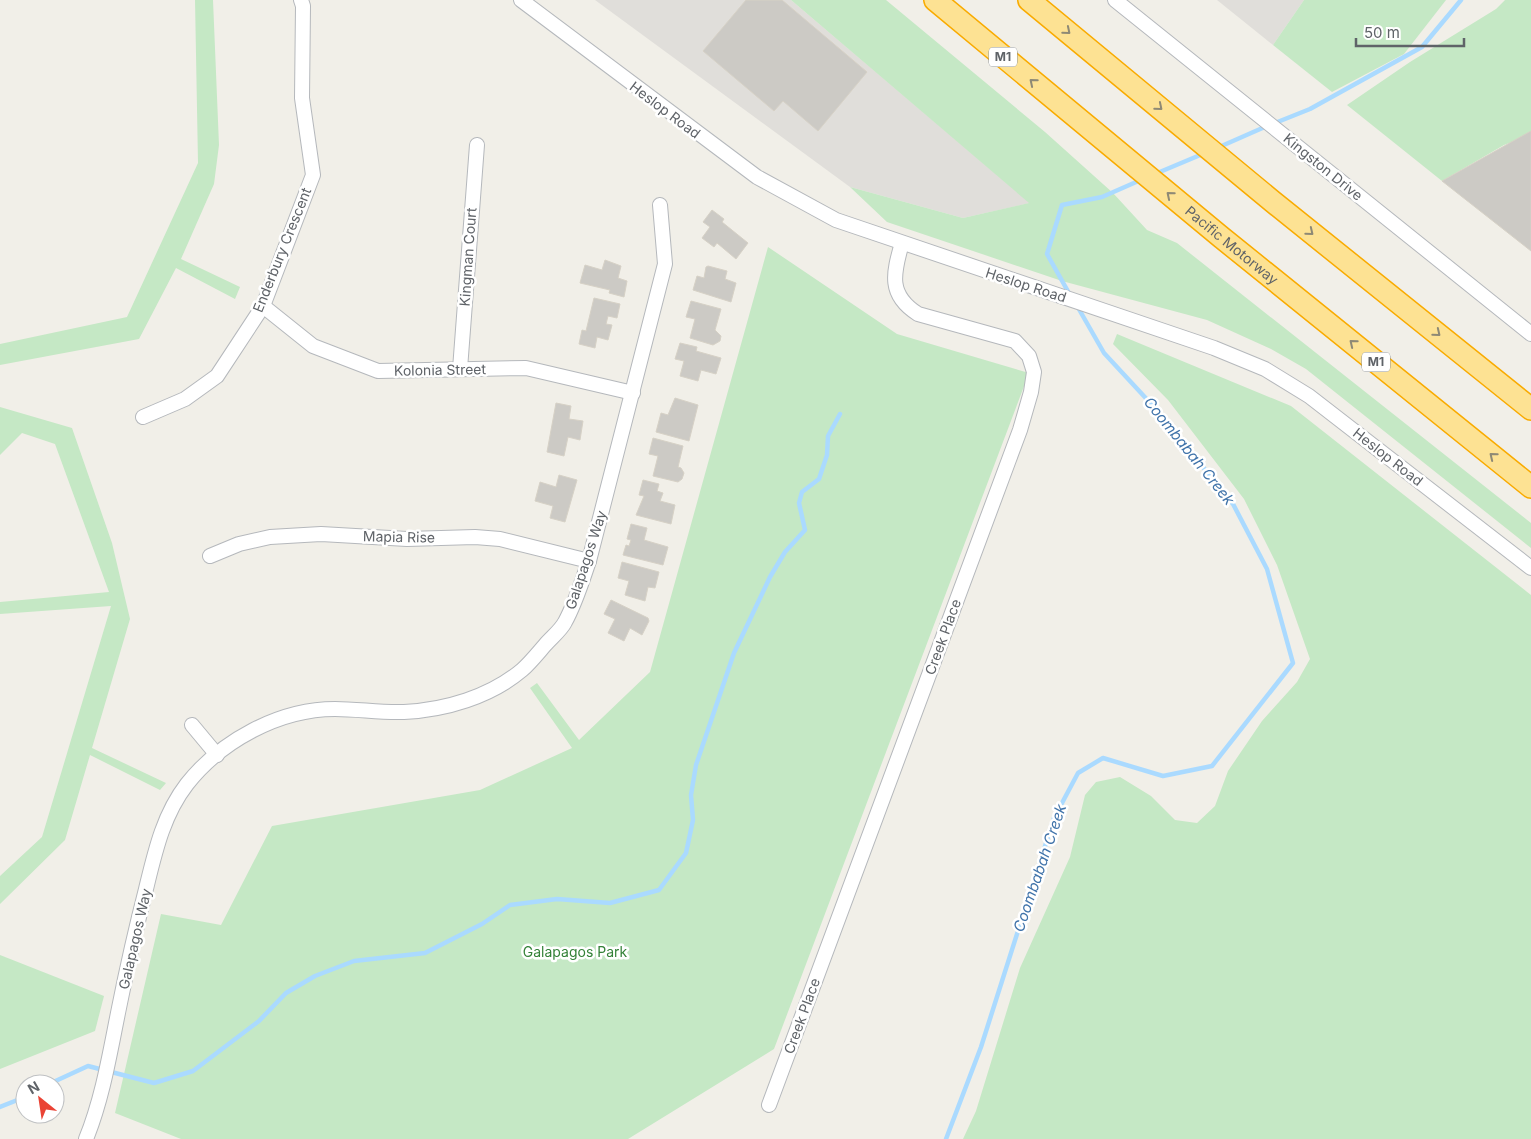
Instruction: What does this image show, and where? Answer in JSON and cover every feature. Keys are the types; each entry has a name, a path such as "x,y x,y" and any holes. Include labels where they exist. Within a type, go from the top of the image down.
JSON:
{"highway":[{"name":"Pacific Motorway","path":"935,0 1221,237 1531,487"},
{"path":"1030,0 1272,201 1531,409"}],"street":[{"name":"Enderbury Crescent","path":"143,417 185,399 217,376 263,306 313,175 302,98 303,6 301,0"},
{"name":"Heslop Road","path":"521,0 757,177 836,220 1179,336 1245,360 1288,381 1531,568"},
{"name":"Kingston Drive","path":"1115,0 1531,334"},
{"name":"Kingman Court","path":"460,369 477,145"},
{"name":"Galapagos Way","path":"86,1139 111,1049 139,917 160,836 188,784 217,755 249,732 278,720 306,712 333,709 403,712 429,710 459,703 490,691 522,670 564,624 578,596 589,561 665,264 660,206"},
{"name":"Creek Place","path":"770,1105 1020,430 1031,392 1034,372 1029,356 1015,341 918,314 907,307 899,297 895,284 895,271 902,243"},
{"name":"Kolonia Street","path":"263,306 313,346 378,371 526,368 633,393"},
{"name":"Mapia Rise","path":"210,556 255,540 303,534 407,539 475,537 500,539 589,561"},
{"path":"192,725 217,755"}],"shaded area":[{"path":"595,0 791,0 1030,203 963,218 850,187"},
{"path":"1217,0 1304,0 1273,45"}],"green space":[{"path":"195,0 213,0 219,145 214,184 181,259 240,287 235,299 176,268 139,339 0,365 0,344 127,317 198,163"},
{"path":"791,0 886,0 1045,132 1113,193 1147,230 1177,243 1531,523 1531,548 1306,369 1271,349 1207,320 1062,281 887,222 850,187 963,218 1029,203"},
{"path":"1304,0 1446,0 1404,54 1332,92 1273,45"},
{"path":"1505,0 1531,0 1531,135 1504,145 1442,181 1347,105 1410,62 1496,9"},
{"name":"Galapagos Park","path":"768,247 897,334 1029,373 774,1049 628,1139 181,1139 115,1113 161,914 221,925 272,826 480,790 572,748 530,688 537,683 579,740 650,672"},
{"path":"1117,334 1291,406 1531,595 1531,1139 963,1139 976,1111 1020,968 1070,857 1085,795 1096,782 1120,777 1151,796 1175,820 1197,823 1215,806 1228,771 1262,721 1297,682 1310,659 1277,565 1244,499 1168,400 1113,344"},
{"path":"0,407 72,428 112,543 130,619 92,748 166,783 160,790 90,755 65,840 0,904 0,876 42,837 111,606 0,614 0,602 109,592 55,444 22,433 0,455"},
{"path":"0,955 104,996 95,1031 0,1069"}],"building":[{"path":"746,0 782,0 867,72 818,131 783,101 774,111 703,51"},
{"path":"1531,131 1531,251 1442,181"},
{"path":"712,210 724,219 722,222 748,243 736,259 717,243 714,247 702,238 710,227 703,222"},
{"path":"605,260 621,266 618,278 627,281 624,297 609,293 610,290 580,283 585,265 602,270"},
{"path":"706,267 727,271 725,279 736,283 731,302 693,290 697,276 704,278"},
{"path":"594,298 620,304 617,318 608,316 606,324 612,325 608,340 597,337 595,348 579,344 582,330 586,331"},
{"path":"691,301 721,309 715,330 721,336 720,341 713,345 690,338 695,319 686,317"},
{"path":"680,343 697,347 696,351 721,358 716,374 701,370 698,381 680,376 684,361 675,359"},
{"path":"675,398 698,405 689,441 656,432 661,413 668,415"},
{"path":"556,403 571,406 569,419 583,421 580,440 568,437 564,456 547,452"},
{"path":"653,438 683,446 678,467 684,473 682,479 678,482 653,476 658,456 649,454"},
{"path":"559,475 577,480 565,522 550,518 553,506 535,501 540,482 556,487"},
{"path":"643,480 659,484 657,491 663,493 660,501 675,505 671,524 636,515 644,496 639,495"},
{"path":"631,524 647,528 644,540 668,547 663,565 623,555 626,545 629,546 631,540 627,539"},
{"path":"622,562 659,572 655,588 648,587 645,601 625,595 629,581 618,578"},
{"path":"611,600 648,618 649,621 642,635 630,628 624,641 608,633 615,619 604,614"}],"waterway":[{"name":"Coombabah Creek","path":"1275,123 1310,109 1422,47 1461,0"},
{"name":"Coombabah Creek","path":"1217,148 1267,126"},
{"name":"Coombabah Creek","path":"1155,174 1205,153"},
{"name":"Coombabah Creek","path":"1070,295 1047,254 1062,205 1102,197 1143,179"},
{"name":"Coombabah Creek","path":"946,1139 981,1047 1054,818 1078,773 1103,758 1163,776 1212,766 1293,663 1267,569 1233,504 1154,407 1104,353 1076,304"},
{"path":"65,1077 88,1066 154,1083 193,1071 259,1021 286,993 315,976 354,961 425,953 482,924 510,905 557,899 610,903 659,890 686,853 693,820 691,795 696,765 734,653 770,577 785,552 805,530 799,503 802,492 819,479 827,455 828,436 840,414"},
{"path":"0,1107 15,1101"}]}
